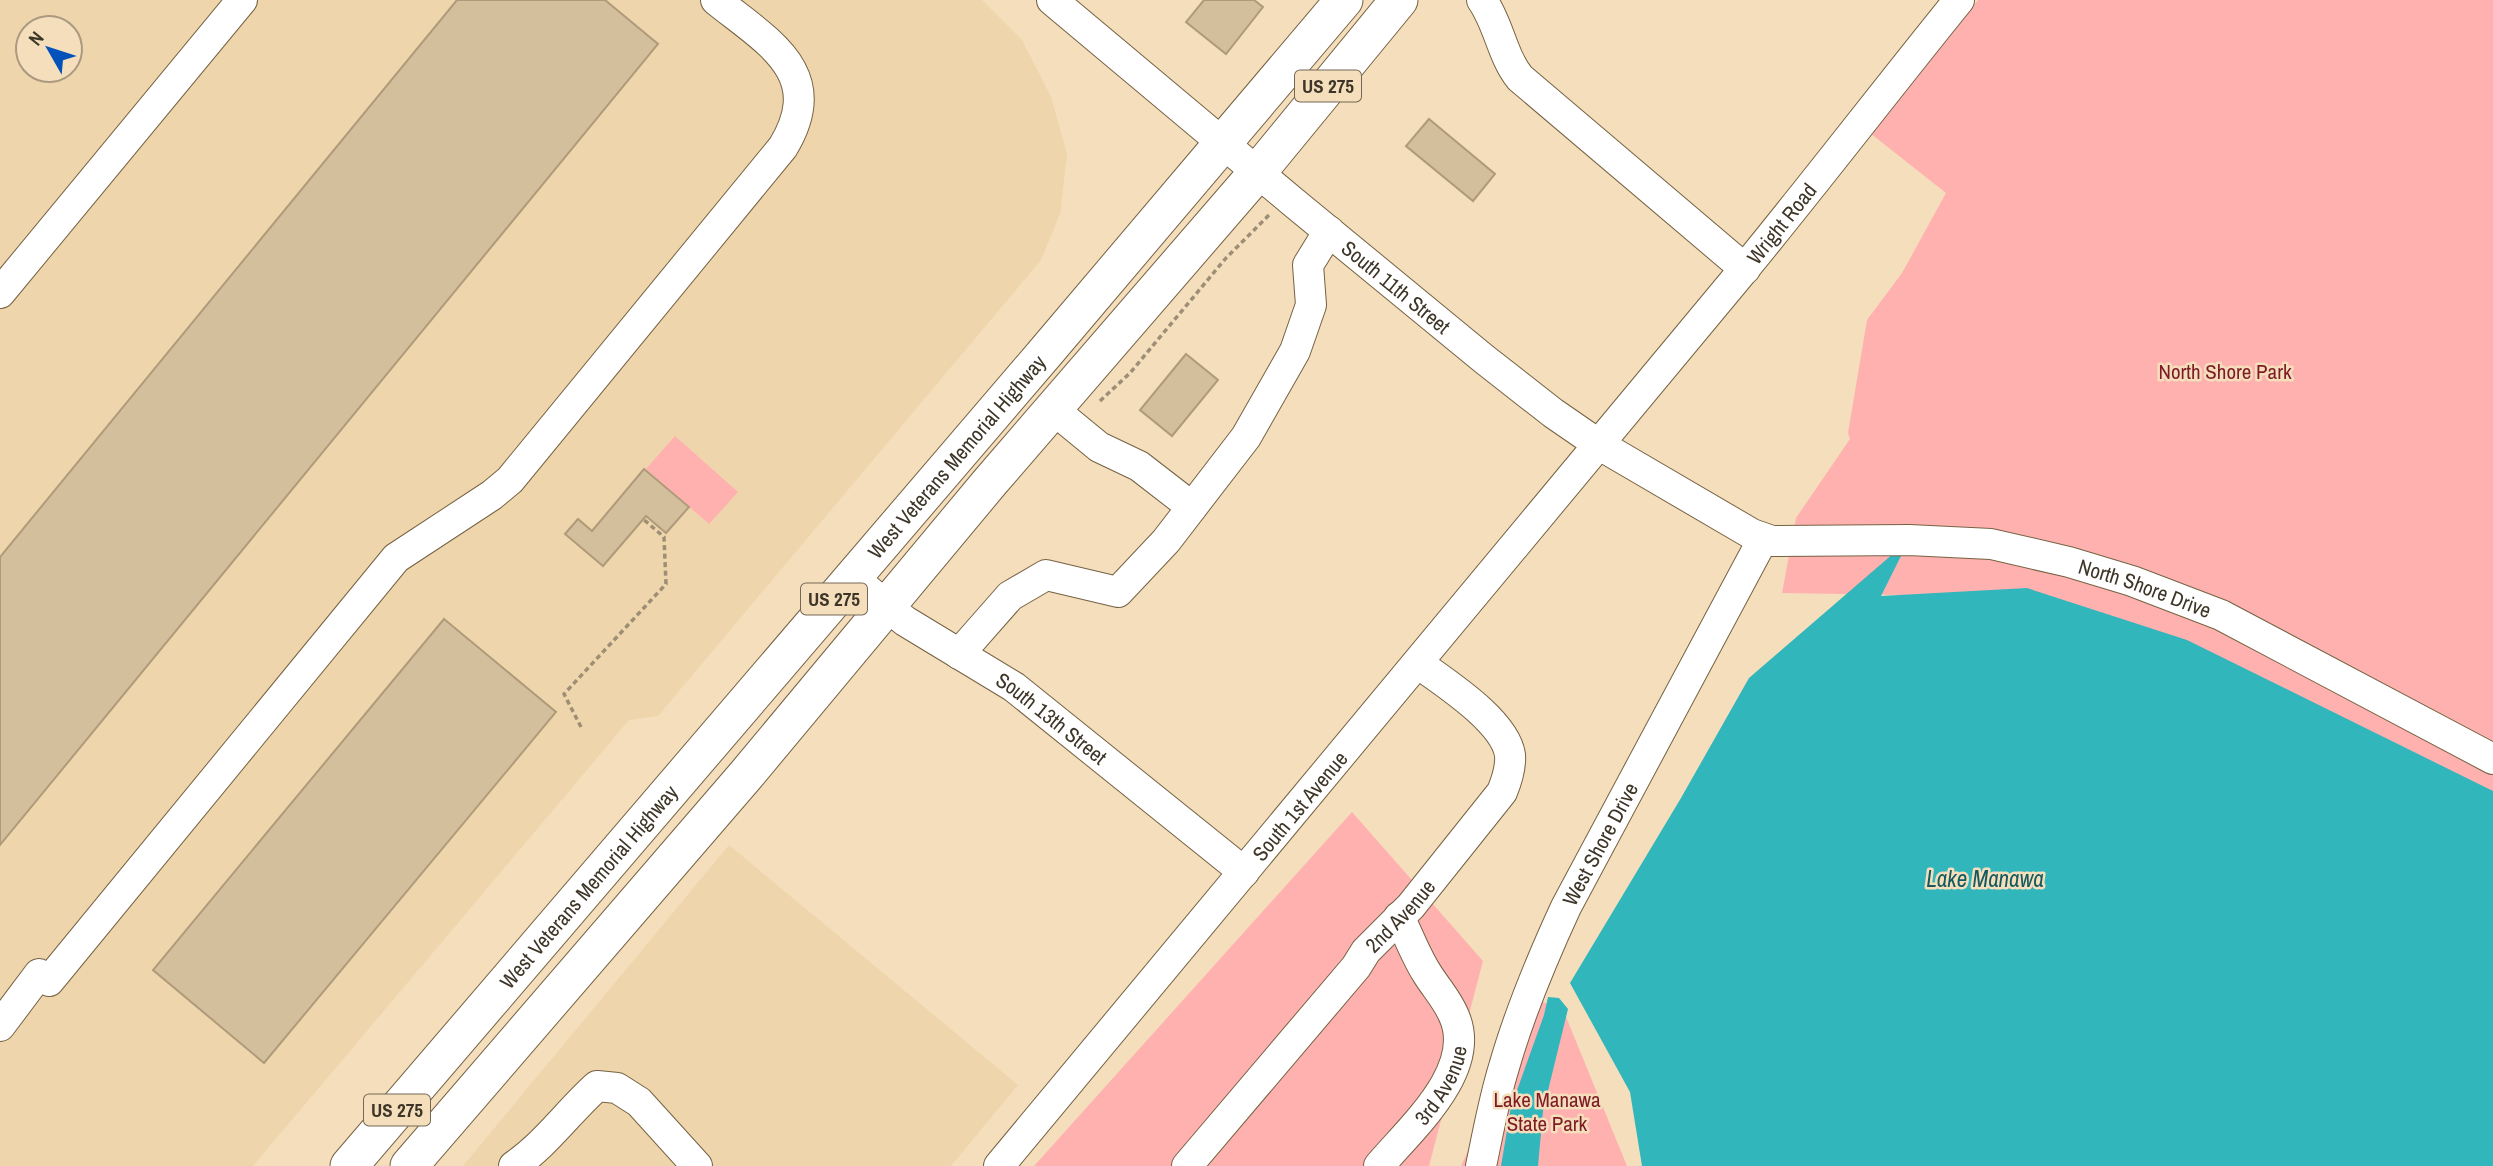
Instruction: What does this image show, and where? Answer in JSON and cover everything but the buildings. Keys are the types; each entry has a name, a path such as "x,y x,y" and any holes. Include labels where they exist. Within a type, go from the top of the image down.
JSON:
{"main road":[{"name":"West Veterans Memorial Highway","path":"349,1166 1344,0"},
{"name":"West Veterans Memorial Highway","path":"409,1166 746,775 1257,173 1399,0"}],"street":[{"path":"0,293 242,0"},
{"path":"0,1026 44,978 396,558 492,495 510,480 783,147 794,129 799,108 798,88 791,67 778,51 716,0"},
{"name":"South 11th Street","path":"1052,0 1484,359 1598,444 1763,539"},
{"path":"1482,0 1492,15 1512,68 1520,78 1745,269"},
{"name":"Wright Road","path":"1598,444 1745,269 1959,0"},
{"path":"959,654 1010,596 1046,575 1118,592 1166,541 1246,437 1295,351 1311,305 1308,265 1329,232"},
{"path":"1054,410 1099,447 1139,466 1192,507"},
{"name":"South 1st Avenue","path":"999,1166 1419,664 1598,444"},
{"name":"North Shore Drive","path":"1763,539 1947,540 1991,544 2119,577 2221,615 2493,759"},
{"name":"West Shore Drive","path":"1481,1166 1504,1067 1542,958 1763,539"},
{"name":"South 13th Street","path":"852,577 886,607 1014,687 1244,872"},
{"name":"2nd Avenue","path":"1187,1166 1502,792 1509,774 1510,754 1503,736 1451,687 1419,664"},
{"name":"3rd Avenue","path":"1379,1166 1451,1078 1459,1047 1455,1018 1426,973 1399,917"},
{"path":"534,1161 572,1109 597,1086 617,1088 639,1102 697,1166"}],"path":[{"path":"581,727 564,694 666,584 664,537 643,519"}],"shaded area":[{"path":"0,0 982,0 1022,40 1051,97 1067,154 1060,214 1041,260 658,716 629,720 253,1166 0,1166"},
{"path":"729,845 1018,1085 951,1166 463,1166"}],"green space":[{"name":"North Shore Park","path":"1978,0 2493,0 2493,792 1902,595 1782,593 1796,518 1850,439 1848,433 1867,320 1902,273 1946,193 1870,133"},
{"path":"675,436 738,492 709,524 646,469"},
{"path":"1352,812 1483,961 1429,1166 1034,1166"},
{"name":"Lake Manawa State Park","path":"1539,1000 1564,1012 1627,1166 1461,1166"}],"water":[{"name":"Lake Manawa","path":"1909,540 1881,596 2027,588 2187,640 2493,791 2493,1166 1642,1166 1630,1092 1570,983 1749,678"},
{"path":"1548,997 1559,998 1568,1009 1543,1111 1538,1166 1501,1166 1511,1107"}]}
